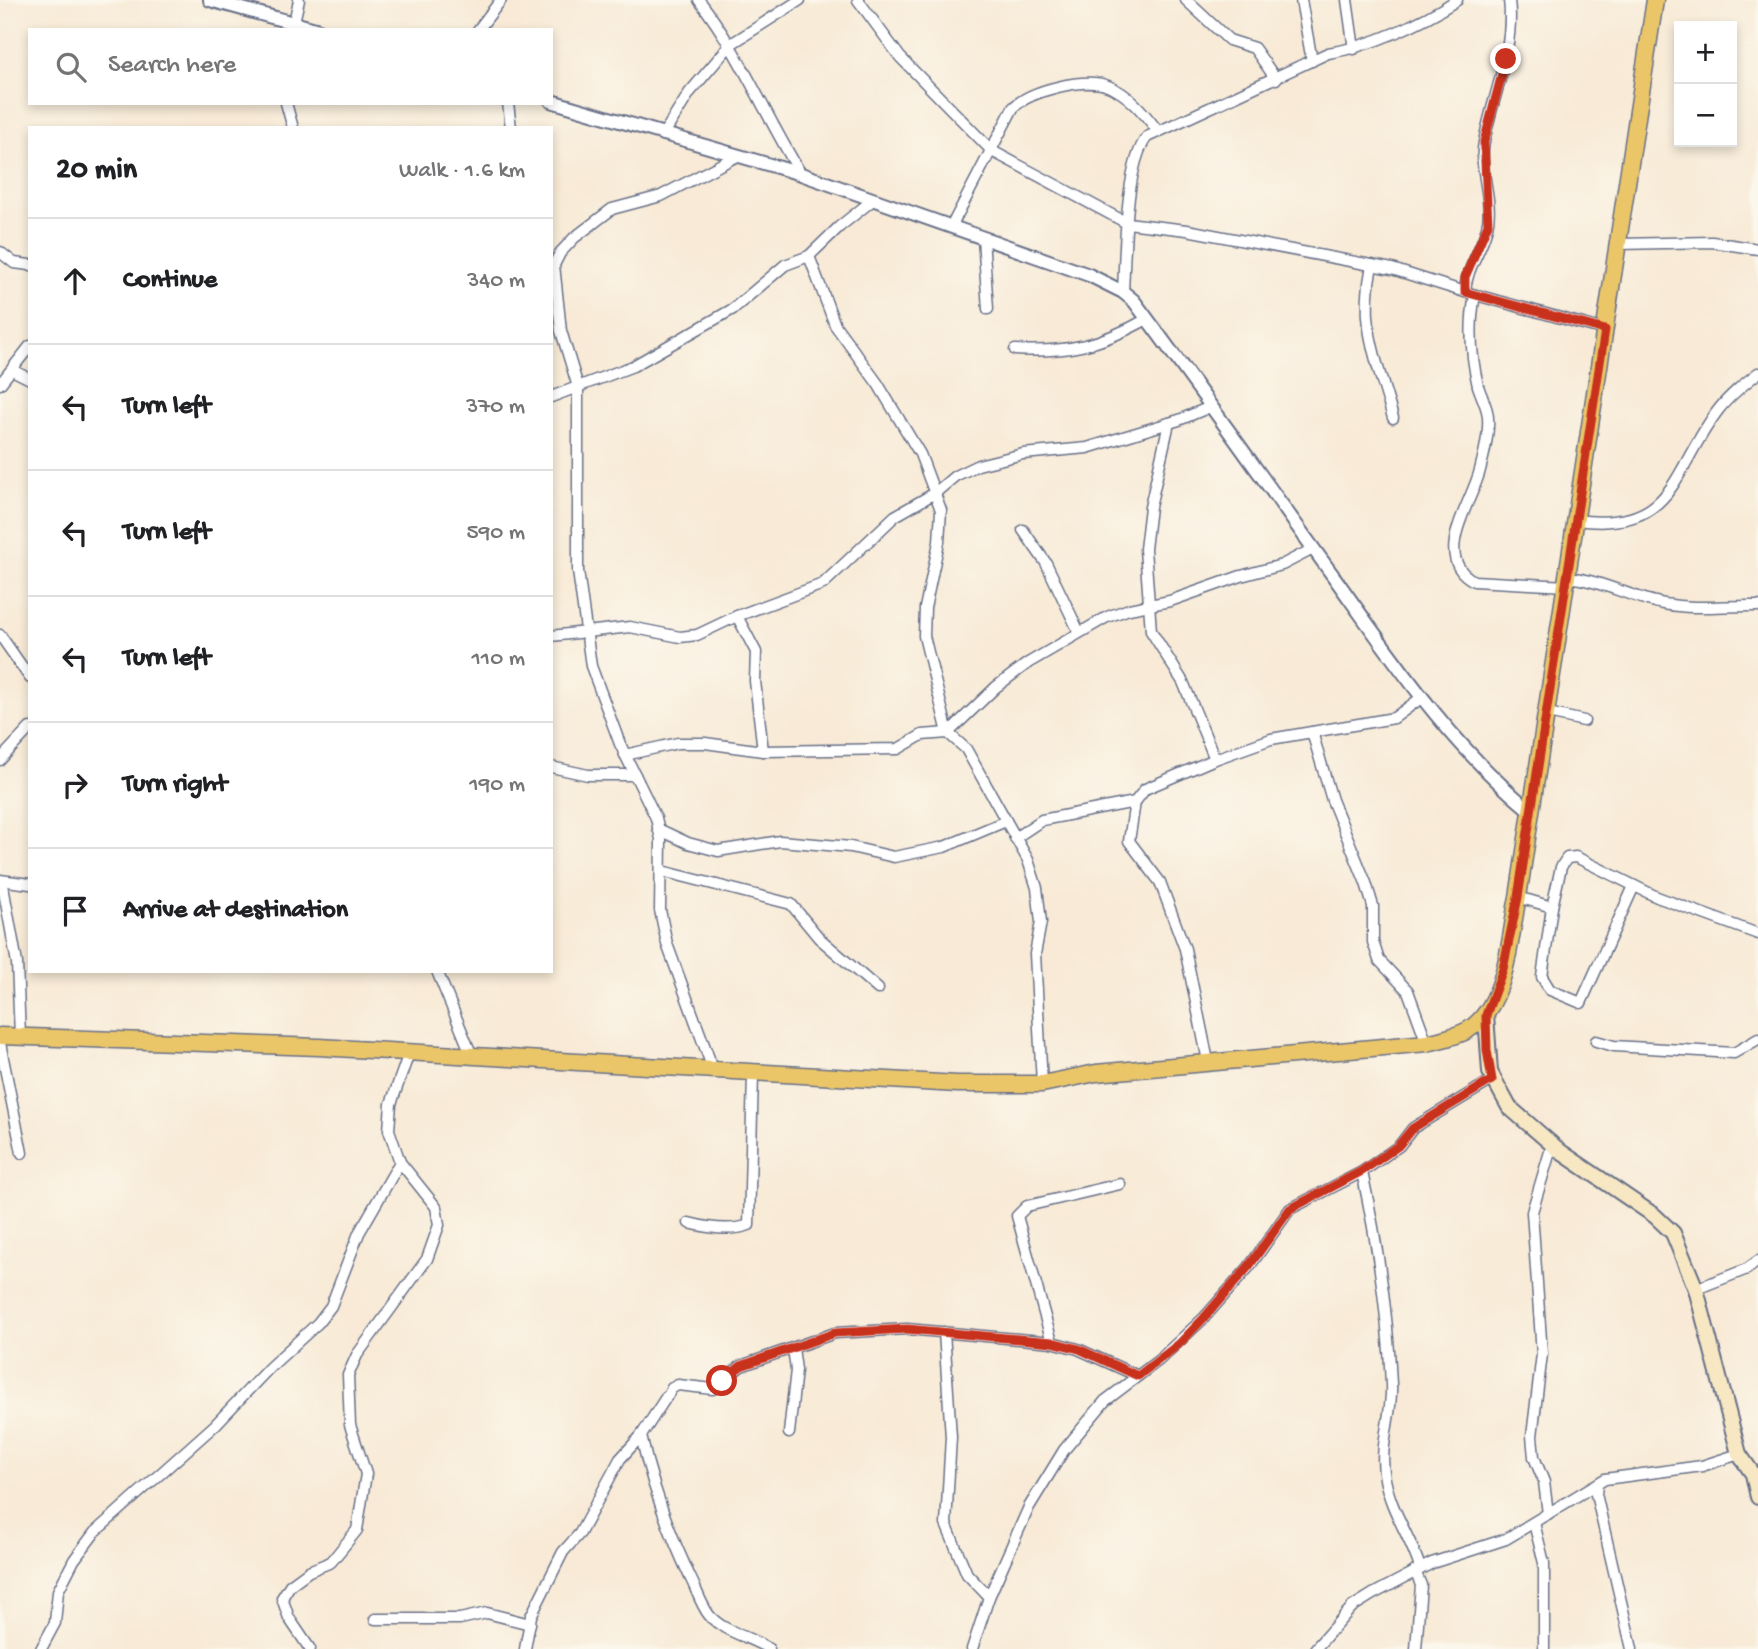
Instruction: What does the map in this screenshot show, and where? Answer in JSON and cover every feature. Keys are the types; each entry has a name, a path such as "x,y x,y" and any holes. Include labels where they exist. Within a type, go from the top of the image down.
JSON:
{"main road":[{"path":"1655,0 1532,812 1503,969 1486,1015 1486,1042 1492,1080 1517,1116 1552,1145 1655,1216 1674,1233 1696,1289 1739,1454 1756,1475 1758,1497"},
{"path":"0,1036 181,1040 913,1083 1042,1084 1096,1073 1208,1061 1427,1043 1458,1035 1486,1015"}],"street":[{"path":"210,0 292,26 299,0"},
{"path":"480,28 501,0"},
{"path":"699,0 731,44 752,88 802,174"},
{"path":"663,135 690,92 731,44 800,0"},
{"path":"858,0 900,57 992,151 1127,223 1187,230 1372,265 1605,330"},
{"path":"1186,0 1229,40 1254,48 1276,79"},
{"path":"1301,0 1312,61"},
{"path":"1346,0 1354,49"},
{"path":"1124,292 1128,198 1140,145 1157,130 1276,79 1328,53 1354,49 1428,18 1457,0"},
{"path":"1509,0 1509,43 1484,142 1488,224 1465,277 1470,294 1473,365 1488,414 1480,470 1454,548 1457,563 1465,576 1475,581 1601,582 1661,604 1711,608 1758,606"},
{"path":"951,227 1019,102 1047,90 1084,84 1107,85 1142,110 1157,130"},
{"path":"553,102 802,174 1089,275 1124,292 1147,319 1421,698 1493,780 1532,812"},
{"path":"286,105 292,126"},
{"path":"508,105 511,126"},
{"path":"553,260 574,238 612,209 661,196 737,156"},
{"path":"553,396 633,366 733,309 785,265 809,256 874,199"},
{"path":"983,238 988,309"},
{"path":"1619,244 1712,242 1758,249"},
{"path":"0,252 14,263 28,265"},
{"path":"809,256 835,325 878,384 920,454 941,510 939,542 927,589 925,636 948,733 966,749 1028,860 1037,888 1041,922 1035,954 1042,1084"},
{"path":"1372,265 1367,291 1370,345 1392,418"},
{"path":"553,269 561,331 578,387 578,570 591,666 625,755 658,829 662,872 660,910 667,944 714,1072"},
{"path":"1015,350 1075,349 1116,337 1147,319"},
{"path":"0,384 28,349"},
{"path":"12,370 28,378"},
{"path":"1576,520 1597,523 1617,520 1637,515 1662,501 1718,410 1758,373"},
{"path":"553,636 630,627 680,637 697,635 737,616 823,584 887,523 934,494 955,476 978,465 1023,454 1071,451 1169,423 1210,407"},
{"path":"1169,423 1150,507 1145,549 1151,631 1182,682 1215,759"},
{"path":"1023,530 1046,563 1079,632"},
{"path":"625,755 678,743 705,743 763,751 898,749 922,735 948,733 996,687 1079,632 1107,617 1149,604 1170,601 1282,565 1313,549"},
{"path":"737,616 756,652 755,681 763,751"},
{"path":"0,635 28,675"},
{"path":"1208,1061 1185,949 1160,882 1129,841 1135,802 1145,789 1215,759 1271,739 1394,718 1421,698"},
{"path":"1548,713 1584,721"},
{"path":"0,760 28,730"},
{"path":"1312,732 1332,800 1373,906 1373,942 1379,960 1408,991 1427,1043"},
{"path":"553,767 588,775 635,775"},
{"path":"1015,838 1042,820 1135,802"},
{"path":"658,829 688,843 719,851 779,841 851,847 894,857 944,848 1006,821"},
{"path":"1634,886 1581,1003 1550,990 1542,977 1552,907 1561,867 1567,858 1577,857 1634,886 1758,934"},
{"path":"662,872 791,904 819,938 878,989"},
{"path":"20,1036 17,963 1,881 28,884"},
{"path":"1518,897 1552,907"},
{"path":"438,973 472,1056"},
{"path":"1596,1041 1623,1046 1734,1053 1758,1039"},
{"path":"0,1043 22,1153"},
{"path":"310,1649 289,1618 282,1598 300,1578 331,1562 357,1530 366,1474 350,1425 348,1375 357,1355 427,1259 439,1225 436,1207 400,1162 391,1139 391,1104 409,1053"},
{"path":"688,1223 739,1229 749,1225 753,1074"},
{"path":"972,1649 989,1597 1029,1507 1064,1450 1105,1401 1179,1344 1249,1266 1290,1209 1362,1171 1398,1146 1413,1128 1492,1080"},
{"path":"1548,1514 1544,1482 1534,1457 1532,1436 1542,1354 1532,1212 1552,1145"},
{"path":"41,1649 55,1623 58,1591 74,1560 95,1532 215,1425 270,1367 318,1324 331,1306 359,1233 400,1162"},
{"path":"1362,1171 1380,1266 1391,1381 1381,1452 1392,1508 1413,1546 1421,1585 1416,1649"},
{"path":"1052,1342 1017,1216 1027,1206 1120,1184"},
{"path":"1696,1289 1747,1269 1758,1261"},
{"path":"525,1649 530,1624 543,1587 563,1552 580,1533 620,1459 641,1436 672,1388 678,1385 713,1389 741,1366 835,1333 907,1329 1052,1342 1079,1349 1138,1376"},
{"path":"944,1332 951,1437 946,1524 967,1574 989,1597"},
{"path":"789,1433 796,1370 793,1348"},
{"path":"641,1436 658,1502 672,1541 709,1615 729,1630 754,1639 769,1649"},
{"path":"1315,1649 1352,1607 1418,1570 1506,1539 1605,1479 1702,1466 1739,1454"},
{"path":"1597,1486 1596,1494 1632,1649"},
{"path":"1534,1523 1544,1563 1544,1649"},
{"path":"375,1619 460,1619 487,1613 530,1624"}],"route":[{"path":"722,1381 729,1372 741,1366 835,1333 907,1329 1052,1342 1079,1349 1138,1376 1179,1344 1204,1318 1249,1266 1290,1209 1362,1171 1398,1146 1413,1128 1492,1080 1485,1035 1486,1015 1503,969 1518,897 1605,330 1544,316 1465,292 1465,277 1484,239 1488,224 1484,142 1506,59"}]}
